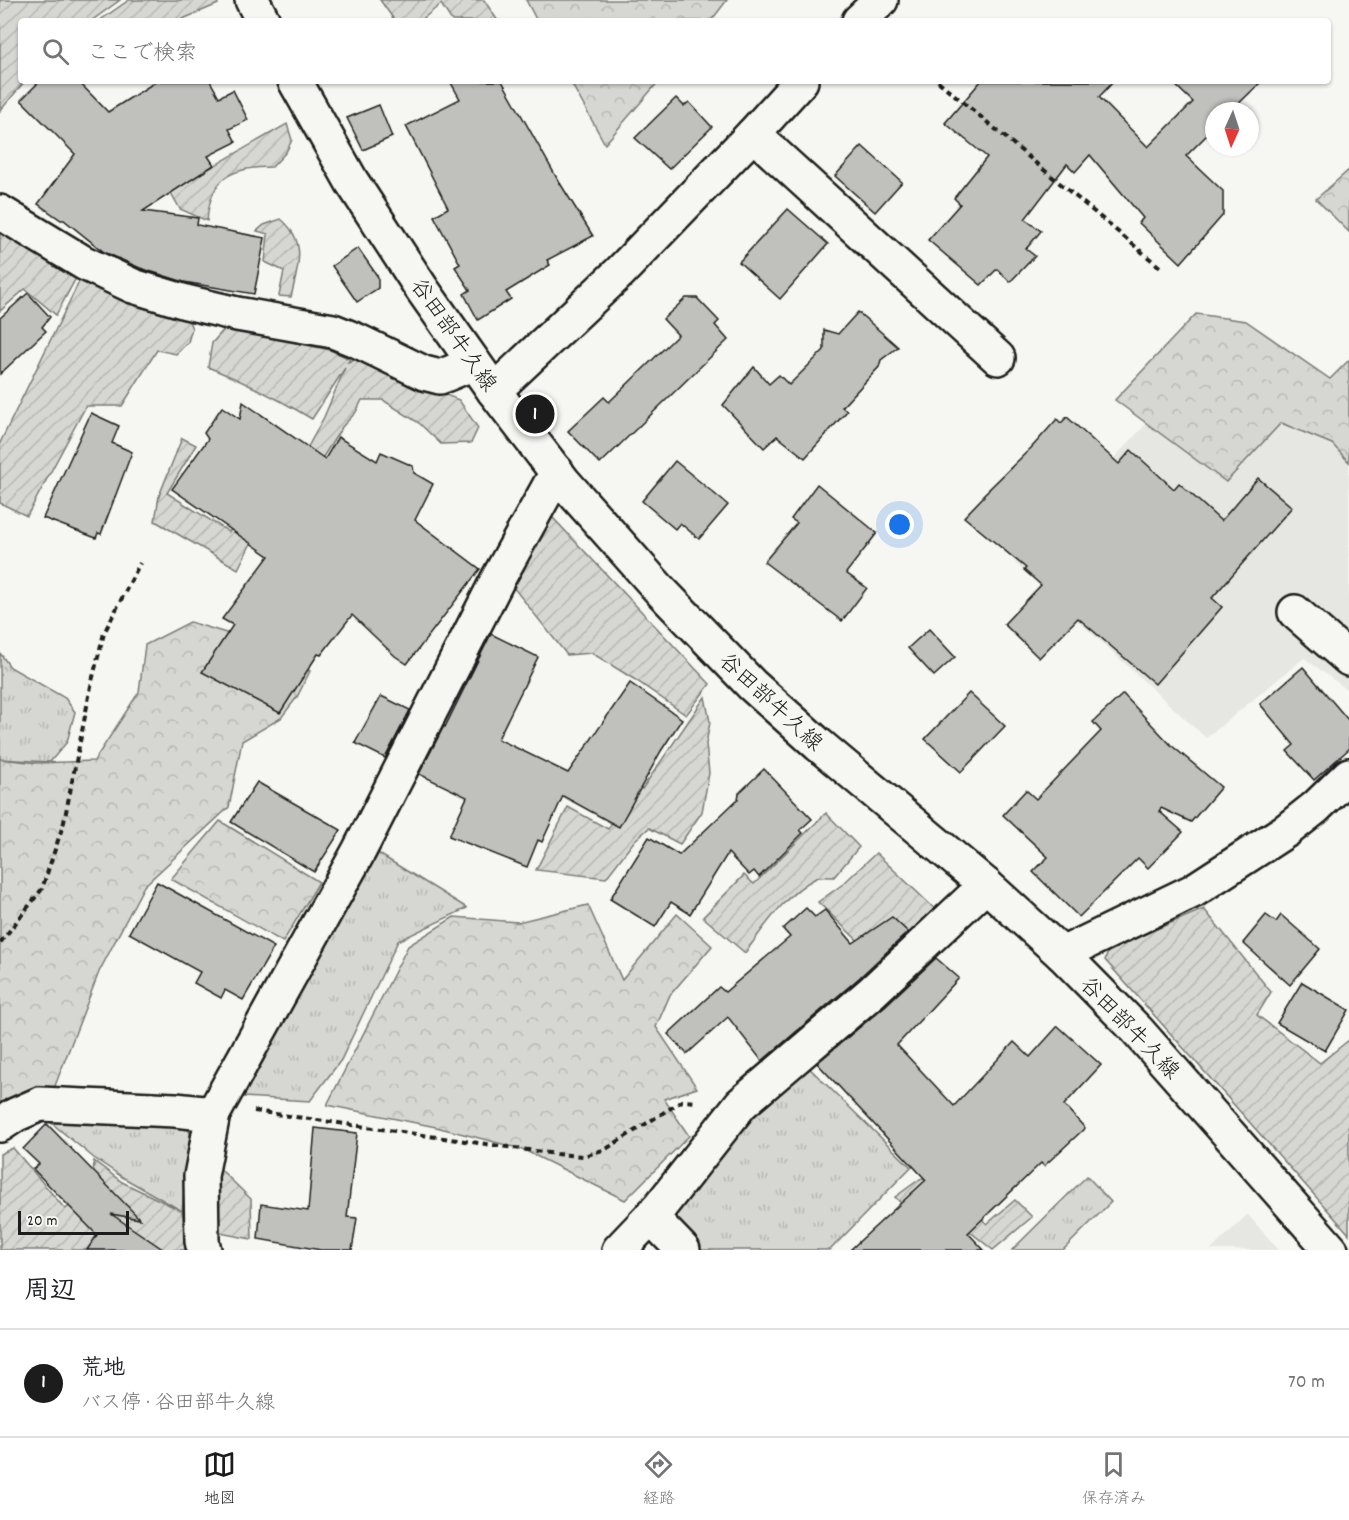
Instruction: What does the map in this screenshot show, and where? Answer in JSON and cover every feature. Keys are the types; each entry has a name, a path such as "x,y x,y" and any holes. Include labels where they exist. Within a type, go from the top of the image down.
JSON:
{"street":[{"path":"252,0 261,18"},
{"path":"862,18 881,0"},
{"name":"谷田部牛久線","path":"297,84 352,182 494,391 557,472 660,590 752,686 986,885 1062,954 1137,1030 1331,1250"},
{"path":"494,391 620,272 798,84"},
{"path":"753,134 998,358"},
{"path":"0,212 84,263 133,286 237,314 333,331 424,373 440,377 474,363"},
{"path":"204,1250 201,1176 215,1110 360,851 499,577 557,472"},
{"path":"1295,612 1349,659"},
{"path":"1062,954 1193,891 1287,830 1316,807 1349,775"},
{"path":"619,1250 651,1217 741,1104 872,992 986,885"},
{"path":"0,1125 15,1115 40,1104 215,1110"},
{"path":"651,1217 683,1250"}],"path":[{"path":"942,84 1161,268"},
{"path":"0,943 42,889 64,822 92,681 104,633 140,563"},
{"path":"215,1110 584,1156 606,1149 682,1101 741,1104"}],"shaded area":[{"path":"1147,423 1225,482 1281,423 1332,444 1349,462 1349,691 1304,658 1206,738 1015,563"},
{"path":"1247,1215 1279,1250 1211,1250"}],"green space":[{"path":"0,0 120,0 95,18 18,18 18,84 22,84 0,111"},
{"path":"129,0 216,0 218,4 185,18 103,18"},
{"path":"380,0 484,0 496,18 450,18 441,4 424,18 393,18"},
{"path":"526,0 727,0 713,18 535,18"},
{"path":"572,84 656,84 605,144"},
{"path":"287,124 292,140 286,152 272,167 245,169 226,178 213,194 207,221 180,209 170,191"},
{"path":"1349,170 1349,232 1316,199"},
{"path":"281,219 295,237 298,246 298,265 291,297 279,296 284,271 265,262 268,234 257,231 264,225"},
{"path":"0,229 77,276 56,315 25,289 0,311"},
{"path":"81,278 124,300 187,318 192,328 188,342 176,354 157,350 122,406 86,406 27,516 0,503 0,443"},
{"path":"1196,314 1246,321 1330,379 1349,360 1349,462 1332,444 1281,423 1226,482 1115,400"},
{"path":"225,328 330,350 350,359 348,362 356,359 459,400 478,428 471,443 441,444 419,423 383,400 362,400 300,493 267,523 324,417 345,368 312,419 262,391 208,367 212,343"},
{"path":"182,438 196,445 167,493 229,532 296,440 301,444 238,569 155,521 159,496"},
{"path":"542,515 553,518 710,684 686,715 592,653 567,655 509,582"},
{"path":"190,622 249,640 310,671 297,697 281,718 242,741 229,807 144,886 99,972 53,1091 0,1109 0,759 38,763 94,761 139,692 145,645"},
{"path":"0,653 10,667 65,698 75,712 67,742 50,762 0,759"},
{"path":"705,697 710,722 706,744 709,773 702,812 680,844 649,828 635,840 606,878 536,870 568,807 608,829 633,785 642,789"},
{"path":"826,813 859,847 834,877 816,878 785,902 745,953 703,917 744,875 754,884"},
{"path":"220,821 319,882 283,942 171,879"},
{"path":"371,849 467,908 398,941 341,1060 310,1101 244,1097"},
{"path":"876,853 938,912 883,965 818,902 843,884"},
{"path":"588,905 622,980 677,914 712,946 670,995 656,1027 697,1088 664,1099 689,1136 625,1200 522,1149 436,1127 327,1105 408,946 454,917 518,922"},
{"path":"1204,909 1271,992 1257,1015 1320,1063 1349,1040 1349,1234 1105,960 1109,949"},
{"path":"803,1062 911,1167 830,1250 695,1250 663,1218 737,1118"},
{"path":"43,1116 182,1119 190,1133 182,1211 94,1158"},
{"path":"13,1148 65,1209 92,1190 94,1161 122,1182 182,1211 188,1250 0,1250 0,1154"},
{"path":"218,1167 251,1199 252,1239 214,1232"},
{"path":"938,1175 987,1224 1015,1200 1032,1217 993,1250 969,1231 947,1249 895,1197 920,1179"},
{"path":"1087,1176 1111,1202 1063,1250 1012,1250"}],"building":[{"path":"37,84 81,84 108,112 152,84 212,84 219,97 233,90 248,120 229,129 236,142 208,156 214,165 143,211 198,218 197,225 265,238 254,294 184,282 140,268 104,252 64,220 38,204 75,154 21,100"},
{"path":"452,84 504,84 558,180 593,236 547,260 550,265 506,292 511,299 478,320 464,294 470,290 455,267 460,264 434,216 448,208 406,126 460,99"},
{"path":"978,84 1111,84 1099,97 1148,147 1193,102 1174,84 1259,84 1240,102 1205,102 1205,137 1186,156 1223,191 1223,215 1181,263 1139,223 1143,218 1090,155 1075,172 1067,164 1025,219 1041,231 1026,249 1035,256 1010,282 997,269 981,285 928,240 960,204 954,198 987,157 945,123"},
{"path":"676,98 684,106 689,102 712,127 669,169 635,138"},
{"path":"379,105 392,137 363,150 347,118"},
{"path":"862,146 902,182 875,212 835,176"},
{"path":"788,209 828,244 780,299 739,262"},
{"path":"358,248 378,277 378,288 357,302 332,266"},
{"path":"28,293 50,317 42,327 46,331 0,374 0,318"},
{"path":"686,298 697,298 719,321 715,325 728,340 600,464 568,431 604,397 609,402 678,335 663,319"},
{"path":"858,312 898,347 881,360 879,367 842,407 847,411 805,458 777,436 764,448 723,405 754,367 769,384 779,375 789,385 824,350 824,330 838,334"},
{"path":"243,402 325,459 338,437 377,461 381,452 413,466 414,473 433,484 415,520 480,569 407,664 395,656 352,615 321,655 318,654 280,713 202,672 233,625 222,619 269,556 172,489 208,439 204,433 222,407 240,419"},
{"path":"91,413 119,426 112,443 132,452 101,534 98,533 96,538 43,518"},
{"path":"1067,417 1119,464 1131,450 1174,489 1179,483 1221,521 1258,478 1292,507 1212,598 1222,607 1155,684 1078,618 1039,658 1004,624 1041,585 1024,570 1026,568 964,517 1057,419 1061,423"},
{"path":"675,461 728,505 699,539 680,523 675,529 642,501"},
{"path":"817,484 877,533 846,573 867,588 842,621 764,562 797,523 791,519"},
{"path":"929,629 955,657 934,676 908,648"},
{"path":"491,634 538,657 498,739 568,773 630,683 682,719 661,751 619,827 563,796 542,842 538,840 527,867 449,836 467,797 419,774"},
{"path":"1303,667 1349,721 1349,749 1314,780 1287,751 1294,745 1260,704"},
{"path":"969,693 1005,726 961,772 925,739"},
{"path":"1123,694 1171,745 1221,787 1191,822 1161,808 1159,811 1183,832 1148,868 1138,858 1079,917 1033,872 1048,857 1003,815 1026,790 1036,799 1101,731 1093,722"},
{"path":"381,696 410,710 385,758 355,743"},
{"path":"764,769 812,819 800,830 803,833 759,877 754,871 749,875 728,853 690,914 671,902 655,927 610,899 649,837 679,855 738,799 739,793"},
{"path":"257,782 341,830 314,872 231,822"},
{"path":"157,882 274,947 243,1000 225,990 221,998 194,983 200,972 129,933"},
{"path":"806,908 815,917 825,910 853,943 892,917 908,932 859,978 762,1061 728,1017 687,1054 668,1034 719,987 725,992 790,937 783,929"},
{"path":"1266,915 1276,922 1281,915 1320,949 1290,985 1243,943"},
{"path":"936,958 959,978 897,1045 954,1106 1014,1042 1030,1057 1058,1026 1101,1065 1064,1105 1085,1128 1044,1166 1041,1163 968,1233 984,1250 850,1250 926,1180 817,1063 885,1006"},
{"path":"1302,982 1349,1010 1325,1051 1277,1023"},
{"path":"47,1124 140,1219 111,1214 164,1250 87,1250 97,1235 33,1169 39,1164 23,1149"},
{"path":"315,1128 357,1133 347,1217 357,1218 352,1250 321,1250 258,1239 261,1204 308,1211"}],"place":[{"name":"荒地","path":"535,414"}]}
